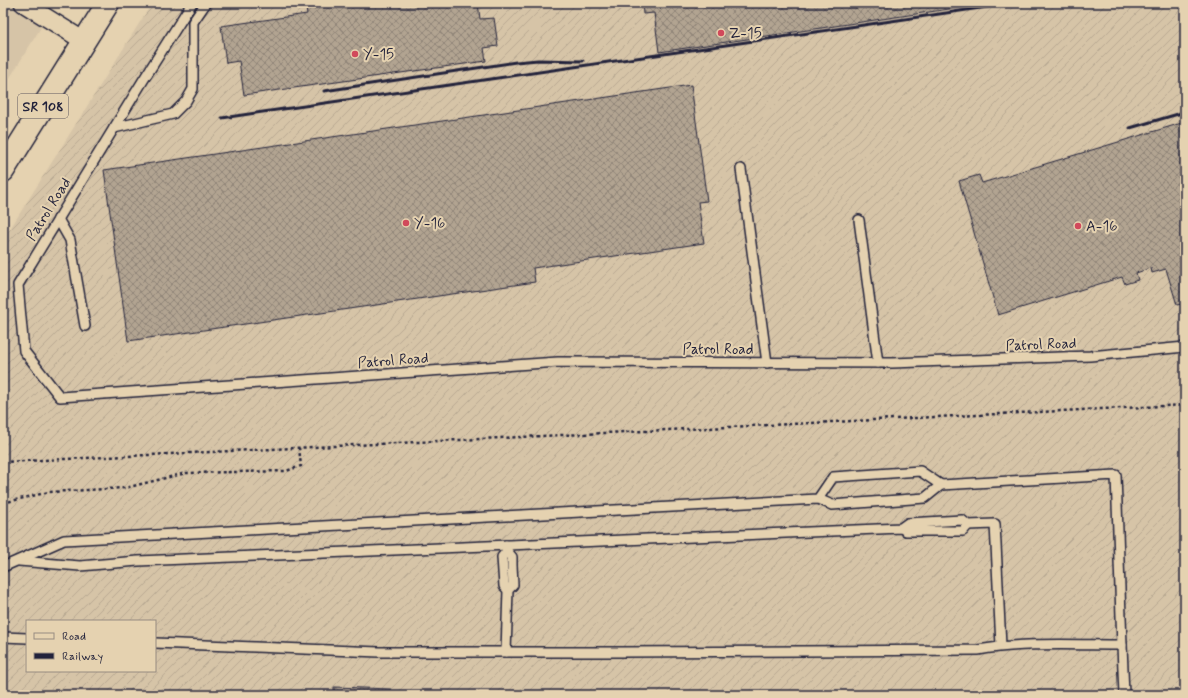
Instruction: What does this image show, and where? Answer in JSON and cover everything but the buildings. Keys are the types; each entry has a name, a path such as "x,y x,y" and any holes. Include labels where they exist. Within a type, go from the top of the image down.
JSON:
{"main road":[{"name":"SR 108","path":"3,171 108,3"}],"street":[{"path":"23,3 84,41"}],"lane":[{"name":"Patrol Road","path":"192,3 18,285 24,351 60,397 558,362 878,363 1090,356 1185,347"},
{"path":"114,128 172,114 186,101 193,89 193,22 206,3"},
{"path":"741,169 767,363"},
{"path":"58,219 70,240 85,326"},
{"path":"859,220 878,363"},
{"path":"818,499 833,477 920,471 941,485"},
{"path":"3,567 64,540 818,499 832,505 925,498 941,485 1116,475 1124,695"},
{"path":"17,561 80,566 138,560 507,548 901,528 906,531 963,531 968,525 995,524 1001,646"},
{"path":"506,652 508,590 504,586 502,557 507,548"},
{"path":"3,637 26,638"},
{"path":"156,643 379,652 978,650 1001,646 1029,645 1122,645"}],"path":[{"path":"3,462 1185,405"},
{"path":"3,503 49,492 125,488 186,473 286,471 301,466 299,448"}],"shaded area":[{"path":"3,3 56,3 3,89"},
{"path":"152,3 1185,3 1185,695 3,695 3,240"}],"railway":[{"path":"222,118 1015,3"},
{"path":"324,91 516,62 538,60 583,61"},
{"path":"1130,128 1185,112"}],"place":[{"name":"Z-15","path":"721,33"},
{"name":"Y-15","path":"355,54"},
{"name":"Y-16","path":"406,223"},
{"name":"A-16","path":"1078,226"}]}
